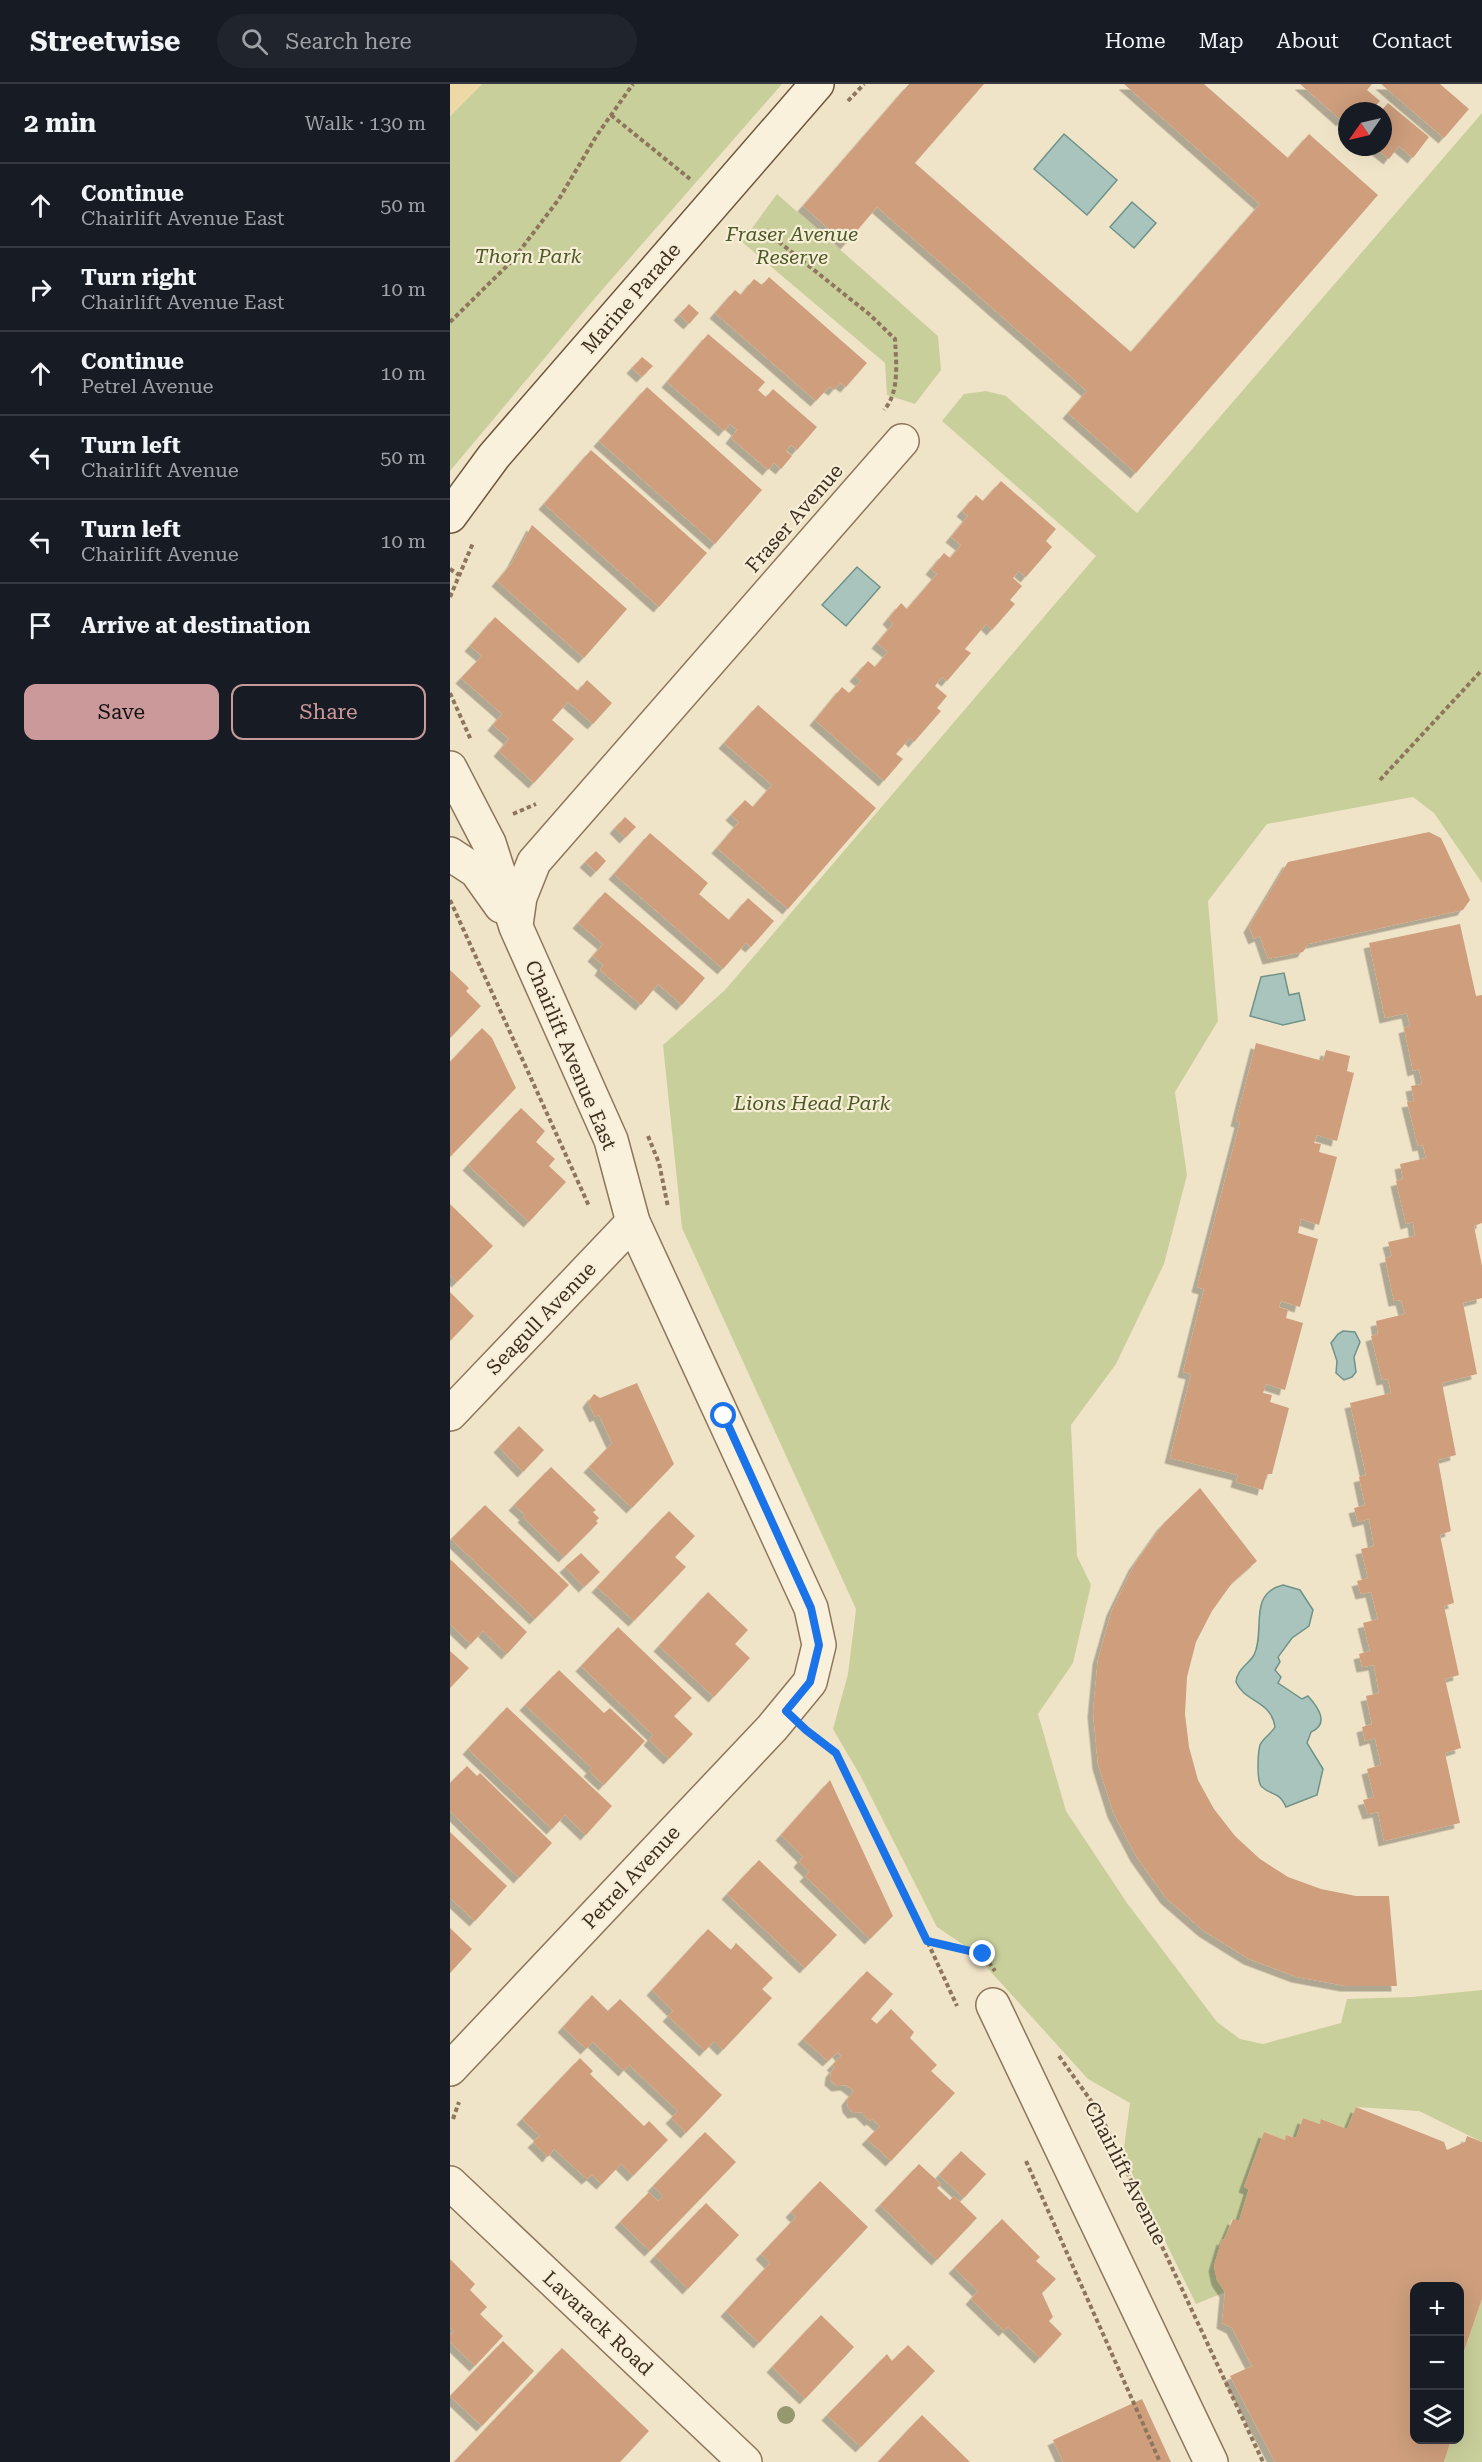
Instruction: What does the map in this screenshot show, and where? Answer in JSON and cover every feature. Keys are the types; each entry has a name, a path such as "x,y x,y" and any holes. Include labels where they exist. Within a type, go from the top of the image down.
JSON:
{"street":[{"name":"Marine Parade","path":"450,516 494,456 817,84"},
{"name":"Fraser Avenue","path":"516,927 520,897 534,862 903,441"},
{"name":"Chairlift Avenue East","path":"450,768 464,813 489,843 516,927 611,1140 633,1222 811,1608 819,1645 810,1682"},
{"name":"Chairlift Avenue East","path":"450,854 476,871 516,927"},
{"name":"Seagull Avenue","path":"450,1414 633,1222"},
{"name":"Petrel Avenue","path":"450,2069 786,1711 810,1682"},
{"path":"993,2005 1211,2462"},
{"name":"Lavarack Road","path":"450,2183 745,2462"}],"path":[{"path":"450,322 513,261 560,199 611,115 633,84"},
{"path":"611,115 695,183"},
{"path":"735,229 774,238 869,314 895,339 896,368 892,400 881,413"},
{"path":"450,569 459,575"},
{"path":"1380,780 1482,670"},
{"path":"511,814 532,807 540,801"},
{"path":"450,900 589,1206"},
{"path":"786,1711 836,1753 962,2016"},
{"path":"927,1941 983,1954 997,1972"},
{"name":"Chairlift Avenue","path":"1052,2047 1100,2112 1263,2462"},
{"path":"1023,2156 1160,2462"}],"green space":[{"name":"Thorn Park","path":"482,84 782,84 595,298 450,471 450,116"},
{"name":"Lions Head Park","path":"1482,113 1482,883 1434,813 1413,797 1267,824 1208,901 1218,1021 1175,1092 1187,1175 1164,1264 1116,1364 1071,1425 1077,1556 1091,1585 1073,1663 1038,1714 1066,1811 1127,1903 1217,2022 1240,2039 1263,2044 1341,2023 1347,1999 1411,1997 1482,1990 1482,2142 1419,2111 1356,2107 1347,2129 1322,2119 1320,2124 1303,2118 1296,2138 1287,2135 1285,2140 1264,2132 1244,2187 1249,2189 1239,2221 1232,2219 1224,2240 1222,2240 1214,2266 1217,2280 1225,2292 1196,2304 1123,2155 1130,2103 1088,2079 971,1950 937,1927 861,1777 833,1729 848,1674 856,1609 682,1228 663,1045 725,990 1096,556 942,421 964,394 986,391 1006,396 1137,513"},
{"name":"Fraser Avenue Reserve","path":"777,194 938,336 941,370 915,404 887,395 885,363 742,242"},
{"path":"1482,2299 1482,2462 1444,2462 1450,2444 1464,2444 1464,2352"}],"sand":[{"path":"450,84 482,84 450,116"}],"water":[{"path":"1064,134 1117,180 1087,215 1034,169"},
{"path":"1132,202 1156,223 1134,248 1110,227"},
{"path":"857,567 880,587 846,626 822,605"},
{"path":"1284,973 1289,995 1299,993 1305,1020 1283,1025 1250,1016 1261,977"},
{"path":"1343,1331 1355,1332 1360,1342 1354,1357 1356,1372 1352,1377 1344,1380 1336,1373 1337,1361 1331,1343"},
{"path":"1283,1585 1300,1590 1313,1610 1309,1626 1292,1638 1278,1657 1280,1662 1275,1670 1281,1677 1278,1683 1302,1699 1308,1696 1318,1710 1320,1725 1311,1732 1307,1743 1323,1769 1317,1795 1286,1807 1278,1796 1262,1787 1258,1773 1260,1745 1275,1727 1273,1718 1263,1706 1245,1694 1236,1682 1241,1670 1254,1655 1259,1635 1261,1605 1265,1596"}],"building":[{"path":"909,84 984,84 915,163 1131,352 1260,204 1124,84 1204,84 1288,158 1309,134 1378,195 1136,473 1068,413 1087,391 877,207 846,244 803,206"},
{"path":"1300,84 1372,84 1367,90 1379,102 1338,102 1338,117"},
{"path":"1381,84 1440,84 1469,109 1444,138"},
{"path":"1392,106 1429,137 1413,158 1399,146 1392,155"},
{"path":"769,277 867,363 846,387 840,383 834,390 829,387 816,401 715,313 735,290 741,295 754,279 762,285"},
{"path":"689,304 699,313 689,324 679,315"},
{"path":"708,334 765,382 758,390 766,397 773,389 817,427 797,450 791,445 786,451 792,456 781,469 774,463 768,470 731,438 737,430 730,424 724,431 667,382"},
{"path":"642,357 653,366 642,377 632,368"},
{"path":"647,387 762,490 715,544 599,441"},
{"path":"591,450 707,553 659,607 544,504"},
{"path":"1001,481 1056,529 1046,541 1052,547 1026,577 1019,571 1013,578 1022,586 1010,600 1015,604 992,630 986,624 965,649 971,653 947,681 942,677 935,686 947,696 937,708 941,711 914,742 910,738 896,754 903,759 884,781 815,720 842,687 849,693 861,681 855,676 868,661 875,667 888,652 877,643 893,624 888,619 901,603 907,609 937,574 931,569 944,553 950,558 961,545 951,537 968,516 962,511 976,495 983,501"},
{"path":"532,525 627,609 584,658 497,581 512,563"},
{"path":"495,617 578,691 587,680 612,703 593,724 568,702 552,720 574,739 534,783 499,751 509,739 493,725 502,714 461,678 482,656 470,646"},
{"path":"758,705 876,808 788,909 717,848 739,822 731,815 745,800 753,807 772,785 724,743"},
{"path":"625,817 636,827 625,838 615,828"},
{"path":"1429,832 1441,838 1470,900 1463,910 1308,944 1303,952 1268,959 1260,936 1254,939 1249,927 1288,862"},
{"path":"650,833 708,883 699,894 729,920 748,898 774,921 751,947 746,943 723,969 614,874"},
{"path":"596,851 606,861 596,872 585,862"},
{"path":"605,892 705,978 682,1005 658,984 641,1005 600,970 603,965 593,956 603,944 578,923"},
{"path":"1460,924 1476,996 1482,995 1482,1223 1474,1226 1482,1266 1482,1298 1463,1303 1477,1374 1442,1383 1456,1455 1438,1460 1451,1531 1440,1535 1454,1603 1444,1606 1459,1675 1445,1679 1461,1748 1445,1753 1460,1823 1384,1841 1378,1812 1368,1814 1363,1800 1374,1797 1367,1769 1381,1765 1375,1738 1365,1741 1362,1727 1372,1724 1366,1696 1379,1693 1374,1665 1362,1667 1359,1654 1370,1651 1363,1623 1378,1619 1371,1592 1361,1594 1357,1581 1368,1578 1361,1549 1374,1546 1369,1519 1358,1522 1354,1508 1365,1505 1359,1477 1366,1475 1350,1403 1391,1393 1388,1379 1382,1380 1371,1336 1378,1334 1376,1321 1405,1314 1401,1300 1394,1301 1385,1258 1392,1256 1388,1242 1415,1236 1413,1222 1406,1224 1396,1181 1403,1179 1400,1164 1426,1158 1423,1145 1418,1146 1407,1102 1414,1101 1411,1086 1422,1084 1419,1069 1413,1071 1404,1028 1410,1026 1407,1013 1385,1018 1369,943"},
{"path":"450,970 469,988 466,991 481,1006 450,1038"},
{"path":"482,1028 492,1038 516,1088 450,1157 450,1062"},
{"path":"1256,1043 1323,1061 1326,1050 1350,1056 1347,1071 1354,1073 1337,1141 1317,1135 1314,1143 1321,1144 1319,1152 1337,1157 1319,1225 1301,1219 1298,1233 1318,1239 1300,1307 1281,1301 1279,1307 1288,1310 1286,1318 1303,1323 1285,1390 1266,1384 1263,1393 1272,1395 1270,1402 1289,1408 1272,1474 1267,1474 1263,1490 1236,1482 1238,1475 1170,1458 1191,1374 1183,1372 1204,1289 1197,1287 1240,1122 1236,1121"},
{"path":"521,1108 545,1131 536,1142 555,1159 549,1166 566,1182 529,1222 468,1165"},
{"path":"450,1204 493,1246 457,1282 450,1275"},
{"path":"450,1292 474,1316 450,1341"},
{"path":"637,1383 674,1464 632,1508 589,1467 612,1443 599,1415 595,1417 588,1402 594,1394 600,1398"},
{"path":"519,1426 544,1450 523,1472 499,1447"},
{"path":"551,1467 596,1510 593,1512 599,1518 596,1521 598,1523 564,1557 523,1517 525,1515 514,1505"},
{"path":"1200,1488 1257,1561 1232,1583 1212,1611 1196,1642 1187,1677 1185,1714 1189,1747 1198,1780 1214,1809 1235,1836 1260,1859 1288,1877 1321,1889 1356,1896 1389,1896 1397,1986 1346,1986 1297,1977 1249,1959 1204,1931 1166,1898 1136,1856 1113,1812 1098,1764 1093,1712 1098,1659 1112,1610 1134,1565 1163,1524"},
{"path":"485,1505 569,1585 535,1619 451,1539"},
{"path":"669,1511 695,1536 675,1557 686,1567 634,1621 597,1587"},
{"path":"581,1553 600,1572 584,1587 565,1567"},
{"path":"450,1559 527,1632 507,1654 483,1631 471,1644 450,1624"},
{"path":"708,1592 748,1630 735,1644 750,1658 714,1697 659,1646"},
{"path":"618,1627 692,1698 674,1716 693,1734 669,1759 649,1740 653,1735 581,1666"},
{"path":"450,1651 469,1668 450,1688"},
{"path":"559,1670 604,1713 610,1708 645,1741 604,1785 589,1771 592,1768 525,1705"},
{"path":"507,1707 612,1806 586,1835 565,1815 552,1829 468,1749"},
{"path":"467,1766 477,1776 480,1773 552,1843 519,1878 450,1811 450,1783"},
{"path":"830,1780 893,1916 870,1939 805,1876 809,1872 799,1862 803,1857 781,1835"},
{"path":"450,1832 507,1886 475,1921 450,1898"},
{"path":"759,1860 837,1935 805,1968 727,1894"},
{"path":"450,1928 472,1949 450,1973"},
{"path":"708,1929 731,1950 736,1943 773,1978 762,1989 772,1998 723,2050 714,2041 705,2051 668,2016 673,2011 652,1990"},
{"path":"867,1971 893,1994 871,2019 877,2024 891,2009 914,2032 910,2038 937,2065 931,2071 955,2093 891,2161 867,2139 880,2126 872,2119 870,2121 861,2112 853,2113 848,2107 847,2100 854,2091 846,2085 837,2086 830,2080 831,2072 835,2067 832,2065 841,2056 838,2052 828,2061 803,2039"},
{"path":"592,1995 608,2011 620,1999 722,2095 686,2133 671,2118 678,2111 629,2065 624,2071 593,2042 586,2049 563,2027"},
{"path":"580,2058 593,2071 590,2074 644,2126 649,2121 668,2140 633,2176 621,2164 602,2184 592,2175 587,2179 554,2149 548,2157 533,2142 540,2136 522,2119"},
{"path":"1356,2107 1444,2142 1447,2150 1465,2142 1467,2136 1482,2142 1482,2299 1464,2351 1464,2282 1410,2282 1410,2444 1450,2444 1444,2462 1275,2462 1230,2376 1252,2366 1232,2328 1222,2323 1225,2292 1217,2280 1214,2266 1222,2239 1224,2240 1233,2219 1239,2221 1249,2189 1244,2187 1264,2132 1285,2140 1286,2135 1296,2138 1303,2118 1320,2124 1321,2119 1347,2129"},
{"path":"705,2132 736,2162 650,2251 620,2222 649,2192 658,2201 663,2196 653,2186"},
{"path":"961,2151 986,2174 964,2198 939,2175"},
{"path":"919,2164 941,2184 937,2188 950,2200 954,2196 977,2218 937,2260 880,2205"},
{"path":"820,2181 868,2227 759,2343 726,2311 770,2263 761,2254 796,2217 791,2212"},
{"path":"706,2203 739,2235 688,2289 655,2256"},
{"path":"1002,2219 1040,2257 1036,2261 1056,2279 1042,2293 1053,2317 1049,2321 1062,2334 1040,2358 1008,2327 1004,2331 971,2299 978,2291 954,2268"},
{"path":"450,2259 475,2284 470,2290 487,2307 480,2314 503,2336 475,2366 450,2342 450,2335 454,2332 450,2328"},
{"path":"821,2315 854,2347 805,2399 772,2367"},
{"path":"503,2341 534,2371 482,2426 450,2396"},
{"path":"908,2345 935,2371 861,2447 827,2415 887,2354 892,2361"},
{"path":"562,2348 649,2431 620,2462 454,2462"},
{"path":"1142,2399 1171,2462 1063,2462 1053,2440"},
{"path":"922,2415 968,2460 970,2462 878,2462"}],"route":[{"path":"724,1416 811,1608 819,1645 810,1682 786,1711 836,1753 927,1941 983,1954"}]}
